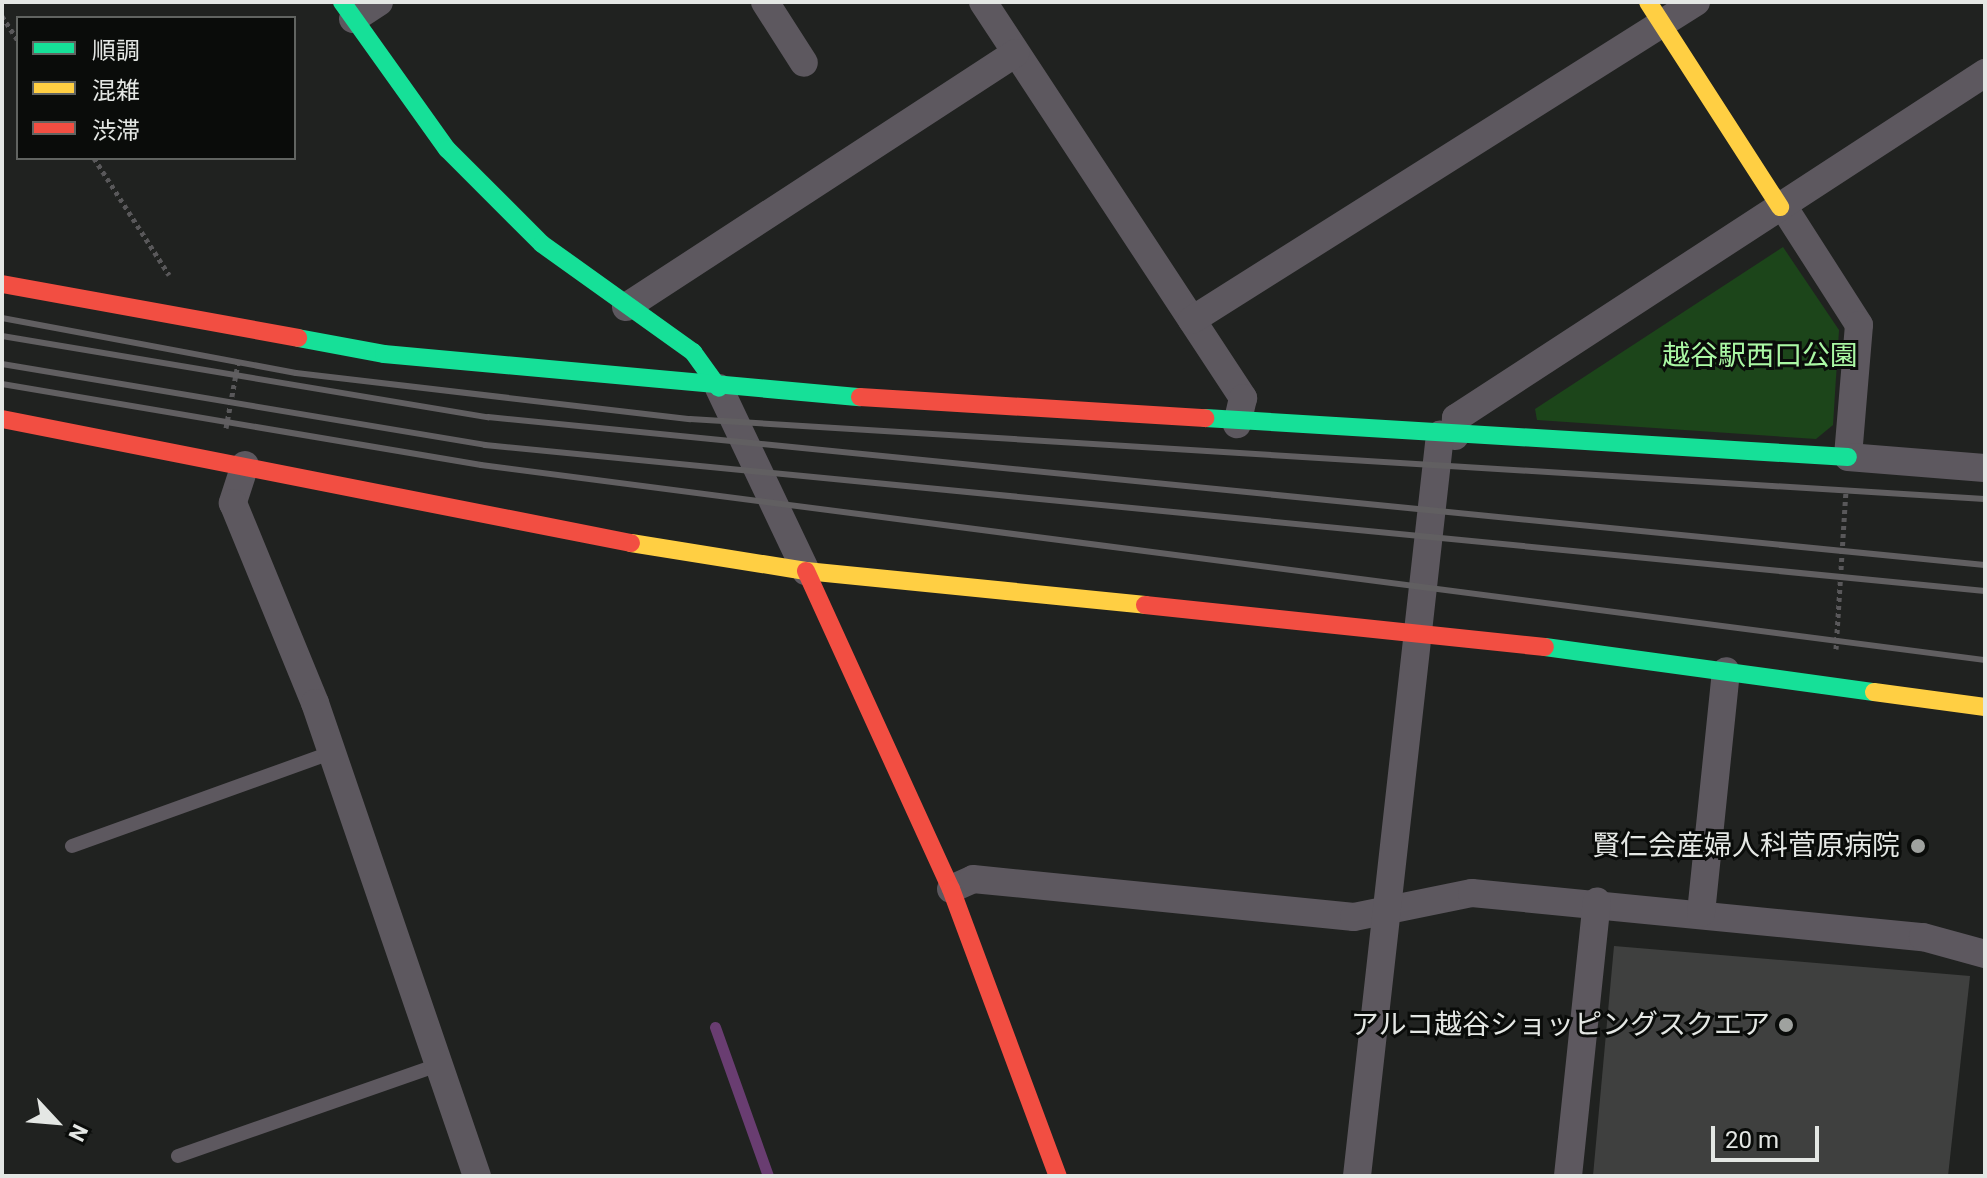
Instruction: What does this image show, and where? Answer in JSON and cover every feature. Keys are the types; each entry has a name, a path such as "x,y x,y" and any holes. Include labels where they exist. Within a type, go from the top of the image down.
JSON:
{"street":[{"path":"379,2 348,10 447,149 542,244 693,352 719,388 951,889 1058,1176"},
{"path":"765,2 804,63"},
{"path":"983,2 1243,398 1237,424"},
{"path":"1192,320 1655,13 1696,2"},
{"path":"1655,13 1859,325 1848,457"},
{"path":"626,307 1016,53"},
{"path":"1357,1176 1415,631 1448,436 1456,418 1985,73"},
{"path":"2,284 384,354 719,388 1237,424 1848,457 1985,468"},
{"path":"2,419 232,462 599,538 806,571 1415,631 1985,707"},
{"path":"232,462 233,503 333,752 477,1176"},
{"path":"1701,913 1726,671"},
{"path":"951,889 973,879 1354,917 1444,894 1597,902 1923,937 1985,954"},
{"path":"1568,1176 1597,902"}],"lane":[{"path":"72,846 333,752"},
{"path":"178,1156 438,1065"}],"path":[{"path":"2,16 16,38"},
{"path":"95,160 171,278"},
{"path":"232,462 244,330"},
{"path":"1833,686 1848,457"}],"green space":[{"name":"越谷駅西口公園","path":"1783,247 1839,330 1833,425 1816,439 1537,420 1535,409"}],"building":[{"name":"アルコ越谷ショッピングスクエア","path":"1614,946 1970,976 1948,1176 1593,1176"}],"waterway":[{"path":"715,1027 768,1176"}],"railway":[{"path":"2,318 296,373 690,419 1985,499"},
{"path":"2,336 488,417 1985,565"},
{"path":"2,364 485,445 1985,591"},
{"path":"2,384 481,465 1985,660"}],"traffic: fast":[{"path":"342,2 447,149 542,244 693,352 719,388"},
{"path":"298,338 384,354 860,397"},
{"path":"1205,418 1848,457"},
{"path":"1545,647 1874,692"}],"traffic: slow":[{"path":"1648,2 1780,207"},
{"path":"631,543 806,571 1145,605"},
{"path":"1874,692 1985,707"}],"traffic: jam":[{"path":"2,284 298,338"},
{"path":"860,397 1205,418"},
{"path":"2,419 631,543"},
{"path":"806,571 951,889 1058,1176"},
{"path":"1145,605 1545,647"}],"place":[{"name":"賢仁会産婦人科菅原病院","path":"1918,846"},
{"name":"アルコ越谷ショッピングスクエア","path":"1786,1025"}]}
